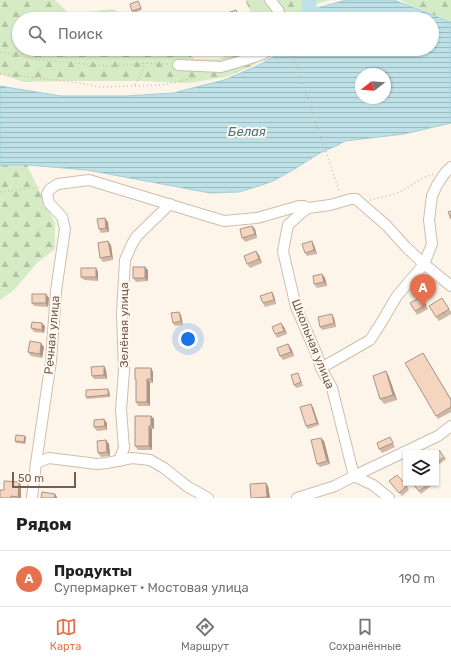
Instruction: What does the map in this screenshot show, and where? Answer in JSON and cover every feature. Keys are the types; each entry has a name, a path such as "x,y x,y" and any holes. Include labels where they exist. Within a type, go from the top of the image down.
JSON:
{"street":[{"path":"270,0 279,12"},
{"path":"178,65 221,67 257,56"},
{"path":"321,368 370,340 397,296 424,264 432,244 429,220 432,196 437,185 450,167"},
{"name":"Речная улица","path":"32,498 51,361 56,291 65,229 62,217 49,203 47,194 50,189 58,184 89,180 170,204"},
{"path":"170,204 224,221 257,218 299,206 308,208 356,199 386,225 424,264 451,286"},
{"name":"Зелёная улица","path":"119,461 124,448 121,410 124,371 122,314 125,260 137,236 170,204"},
{"name":"Школьная улица","path":"308,208 288,225 283,251 296,307 317,355 321,368 332,388 354,476"},
{"path":"297,498 335,486 438,436 451,426"},
{"path":"36,463 49,458 97,464 132,458 150,460 164,468 188,487 208,498"},
{"path":"354,476 373,485 389,498"}],"path":[{"path":"0,52 12,54"},
{"path":"20,56 41,60 110,66 146,63 178,65"},
{"path":"293,56 336,184"},
{"path":"135,86 146,63"},
{"path":"0,74 74,82 99,87 162,85 194,78 200,66"},
{"path":"356,199 365,200 394,194 404,190 421,179 450,167"},
{"path":"0,192 43,186"}],"green space":[{"path":"0,0 55,0 68,12 12,12 12,56 191,56 195,59 219,59 226,56 272,56 248,68 225,77 190,83 140,81 24,82 0,74"},
{"path":"245,0 261,0 264,12 251,12"},
{"path":"261,0 275,0 278,12 264,12"},
{"path":"275,0 330,0 316,4 302,12 278,12"},
{"path":"400,0 451,0 451,21 439,16 439,12 427,12"},
{"path":"113,9 118,12 87,12"},
{"path":"0,165 27,165 55,223 55,249 37,263 14,290 0,300"}],"water":[{"name":"Белая","path":"346,0 394,0 425,12 311,12 317,8"},
{"name":"Белая","path":"439,17 451,22 451,123 404,134 345,141 320,153 273,181 259,186 239,192 210,193 87,170 27,165 0,165 0,86 61,96 126,96 173,93 224,80 257,66 275,56 439,56"}],"building":[{"path":"138,1 141,8 132,11 130,4"},
{"path":"451,211 451,219 448,212"},
{"path":"105,218 106,228 99,229 97,219"},
{"path":"252,226 255,234 242,238 240,229"},
{"path":"108,241 111,256 100,258 98,243"},
{"path":"312,241 314,250 305,253 302,244"},
{"path":"256,251 259,259 247,264 244,256"},
{"path":"133,267 145,267 145,278 133,278"},
{"path":"81,268 96,268 96,277 81,277"},
{"path":"322,274 324,282 314,284 313,276"},
{"path":"272,292 274,300 263,303 260,296"},
{"path":"32,294 46,294 46,303 32,303"},
{"path":"421,297 426,305 415,311 410,303"},
{"path":"442,298 449,309 436,317 429,306"},
{"path":"179,312 181,321 173,323 171,313"},
{"path":"332,314 334,323 320,327 318,317"},
{"path":"32,322 42,323 42,330 31,328"},
{"path":"281,323 284,331 275,334 272,327"},
{"path":"30,341 41,343 40,354 28,352"},
{"path":"288,344 291,352 280,356 277,348"},
{"path":"423,353 451,400 451,407 436,416 405,363"},
{"path":"104,366 104,375 92,376 91,367"},
{"path":"135,368 151,368 151,379 147,379 147,402 136,402"},
{"path":"386,371 393,395 380,399 373,376"},
{"path":"298,373 301,382 294,385 291,375"},
{"path":"108,389 108,395 86,397 86,390"},
{"path":"311,404 317,423 306,426 300,407"},
{"path":"135,416 151,416 151,426 149,426 149,446 135,446"},
{"path":"104,419 105,426 94,427 94,420"},
{"path":"16,435 25,436 24,442 15,441"},
{"path":"390,437 393,443 379,449 377,443"},
{"path":"321,438 327,461 317,464 311,440"},
{"path":"106,440 107,452 98,453 97,441"},
{"path":"439,450 444,457 439,461"},
{"path":"397,475 403,482 403,486 407,486 399,493 389,481"},
{"path":"4,481 19,482 18,497 11,496 10,498 0,498 0,490 4,490"},
{"path":"266,483 267,497 251,498 250,484"},
{"path":"415,486 426,486 419,491"},
{"path":"42,492 55,494 54,498 41,498"}],"waterway":[{"name":"Белая","path":"309,0 310,12"}],"place":[{"name":"Продукты","path":"423,307"}]}
